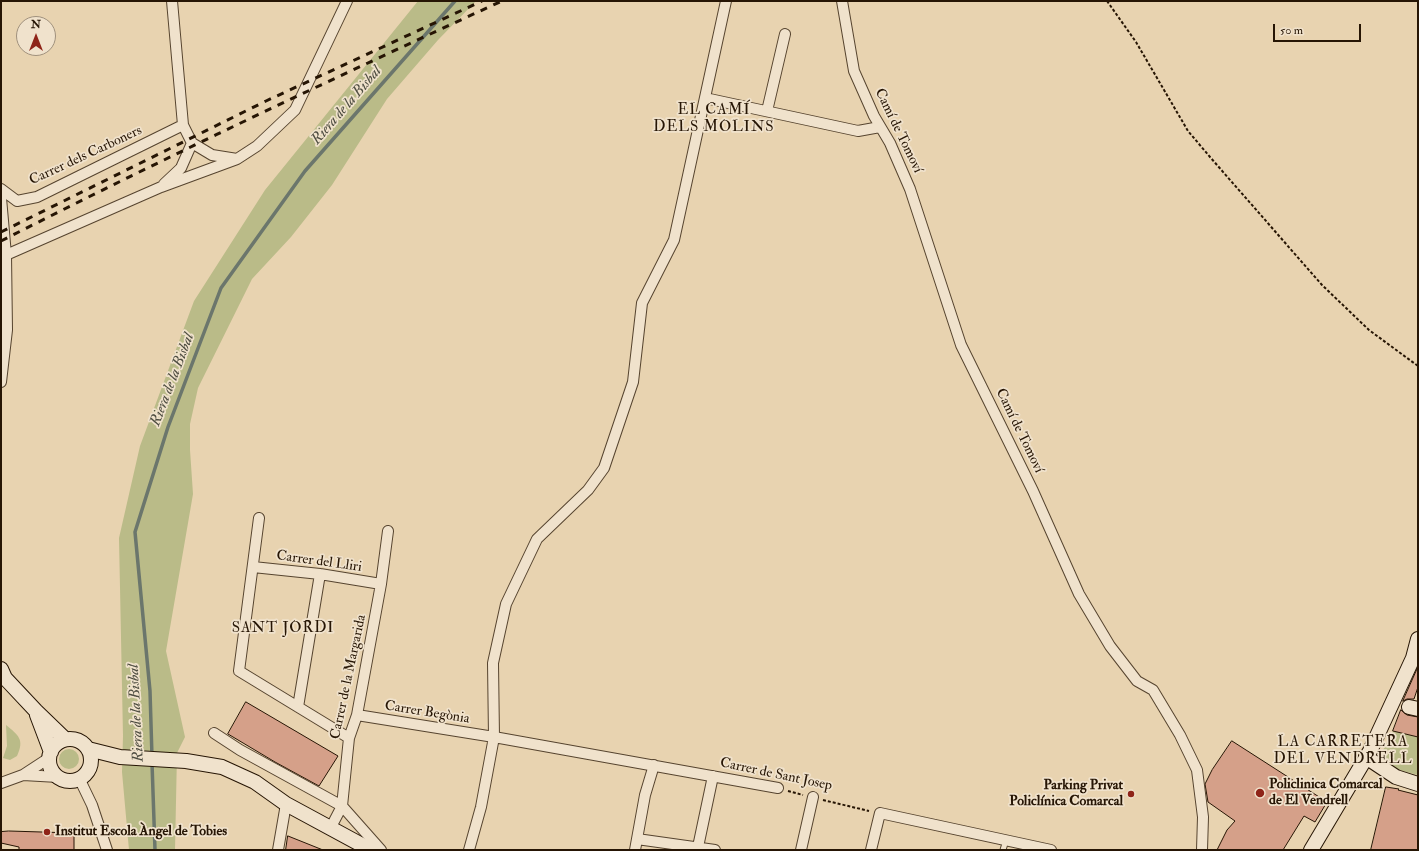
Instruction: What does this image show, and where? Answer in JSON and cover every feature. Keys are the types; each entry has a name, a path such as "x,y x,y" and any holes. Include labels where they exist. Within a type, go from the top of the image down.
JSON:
{"street":[{"path":"172,1 184,125 192,143 212,155 237,159"},
{"path":"6,255 161,187 237,159 256,146 295,110 347,1"},
{"path":"469,850 481,807 494,737 493,663 506,604 537,539 588,490 604,468 633,382 642,303 674,240 726,1"},
{"name":"Camí de Tomoví","path":"842,1 854,71 880,126 890,143 910,190 961,345 1033,491 1079,594 1110,646 1137,681 1153,690 1180,735 1197,770 1203,817 1202,850"},
{"path":"767,111 785,34"},
{"path":"705,98 858,131 880,126"},
{"name":"Carrer dels Carboners","path":"1,189 17,201 36,197 184,125"},
{"path":"161,187 180,168 192,143"},
{"path":"1,198 6,255 7,330 1,382"},
{"path":"260,518 239,671 350,738"},
{"name":"Carrer de la Margarida","path":"331,827 342,806 350,738 357,715 381,584 388,531"},
{"name":"Carrer del Lliri","path":"253,567 320,574 381,584"},
{"path":"298,707 320,574"},
{"path":"1310,850 1366,757 1413,658 1418,639"},
{"path":"2,675 65,739"},
{"path":"36,711 50,755 50,765 53,772 58,777"},
{"name":"Carrer Begònia","path":"357,715 379,720 494,737"},
{"path":"214,733 240,750 342,806 381,850"},
{"name":"Carrer de Sant Josep","path":"494,737 778,788"},
{"path":"1,783 23,775 50,755 54,746 59,742 65,739 76,740 88,749 124,757 186,761 222,767 255,782 286,804 371,850"},
{"path":"88,749 91,759 84,774 106,850"},
{"path":"23,775 58,777 69,780 124,757"},
{"path":"1366,757 1391,774 1418,784"},
{"path":"634,850 645,795 654,765"},
{"path":"698,847 713,776"},
{"path":"801,850 813,798"},
{"path":"278,850 286,804"},
{"path":"871,850 880,813 1051,850"},
{"path":"637,838 715,850"}],"lane":[{"path":"1002,850 1006,840"}],"path":[{"path":"1107,1 1136,42 1188,131 1210,157 1322,285 1369,330 1418,366"},
{"name":"Carrer de Sant Josep","path":"778,788 813,798 880,813"}],"green space":[{"path":"418,1 476,1 438,40 387,99 332,185 291,237 252,279 198,388 190,424 193,494 166,651 185,737 177,753 175,850 129,850 122,772 123,736 119,538 140,446 194,301 265,190"},
{"path":"6,725 17,735 20,741 17,756 10,760 3,758 7,746"},
{"path":"1393,731 1418,737 1418,775 1399,770 1380,756"},
{"path":"65,749 73,749 79,755 79,763 73,769 65,769 59,763 59,755"}],"building":[{"path":"1418,667 1418,687 1414,699 1407,699 1403,701"},
{"path":"246,702 338,756 319,786 228,734"},
{"path":"1401,710 1407,715 1418,717 1418,737 1393,731"},
{"name":"Policlinica Comarcal de El Vendrell","path":"1232,741 1327,802 1315,822 1304,816 1283,850 1217,850 1227,830 1235,821 1208,802 1205,784 1212,770"},
{"path":"1386,787 1399,789 1398,790 1418,795 1418,850 1371,850"},
{"path":"1,832 74,833 74,850 19,850 19,847 1,843"},
{"path":"288,836 323,850 286,850"}],"waterway":[{"name":"Riera de la Bisbal","path":"152,757 150,691 135,532 168,427 221,288 305,171 455,1"},
{"name":"Riera de la Bisbal","path":"152,763 155,850"}],"railway":[{"path":"1,232 266,101 482,1"},
{"path":"1,241 250,118 502,1"}],"place":[{"name":"Policlinica Comarcal de El Vendrell","path":"1260,793"},
{"name":"Parking Privat Policlínica Comarcal","path":"1131,794"},
{"name":"Institut Escola Àngel de Tobies","path":"47,832"}],"district":[{"name":"EL CAMÍ DELS MOLINS","path":"714,120"},
{"name":"SANT JORDI","path":"283,629"},
{"name":"LA CARRETERA DEL VENDRELL","path":"1343,752"}]}
